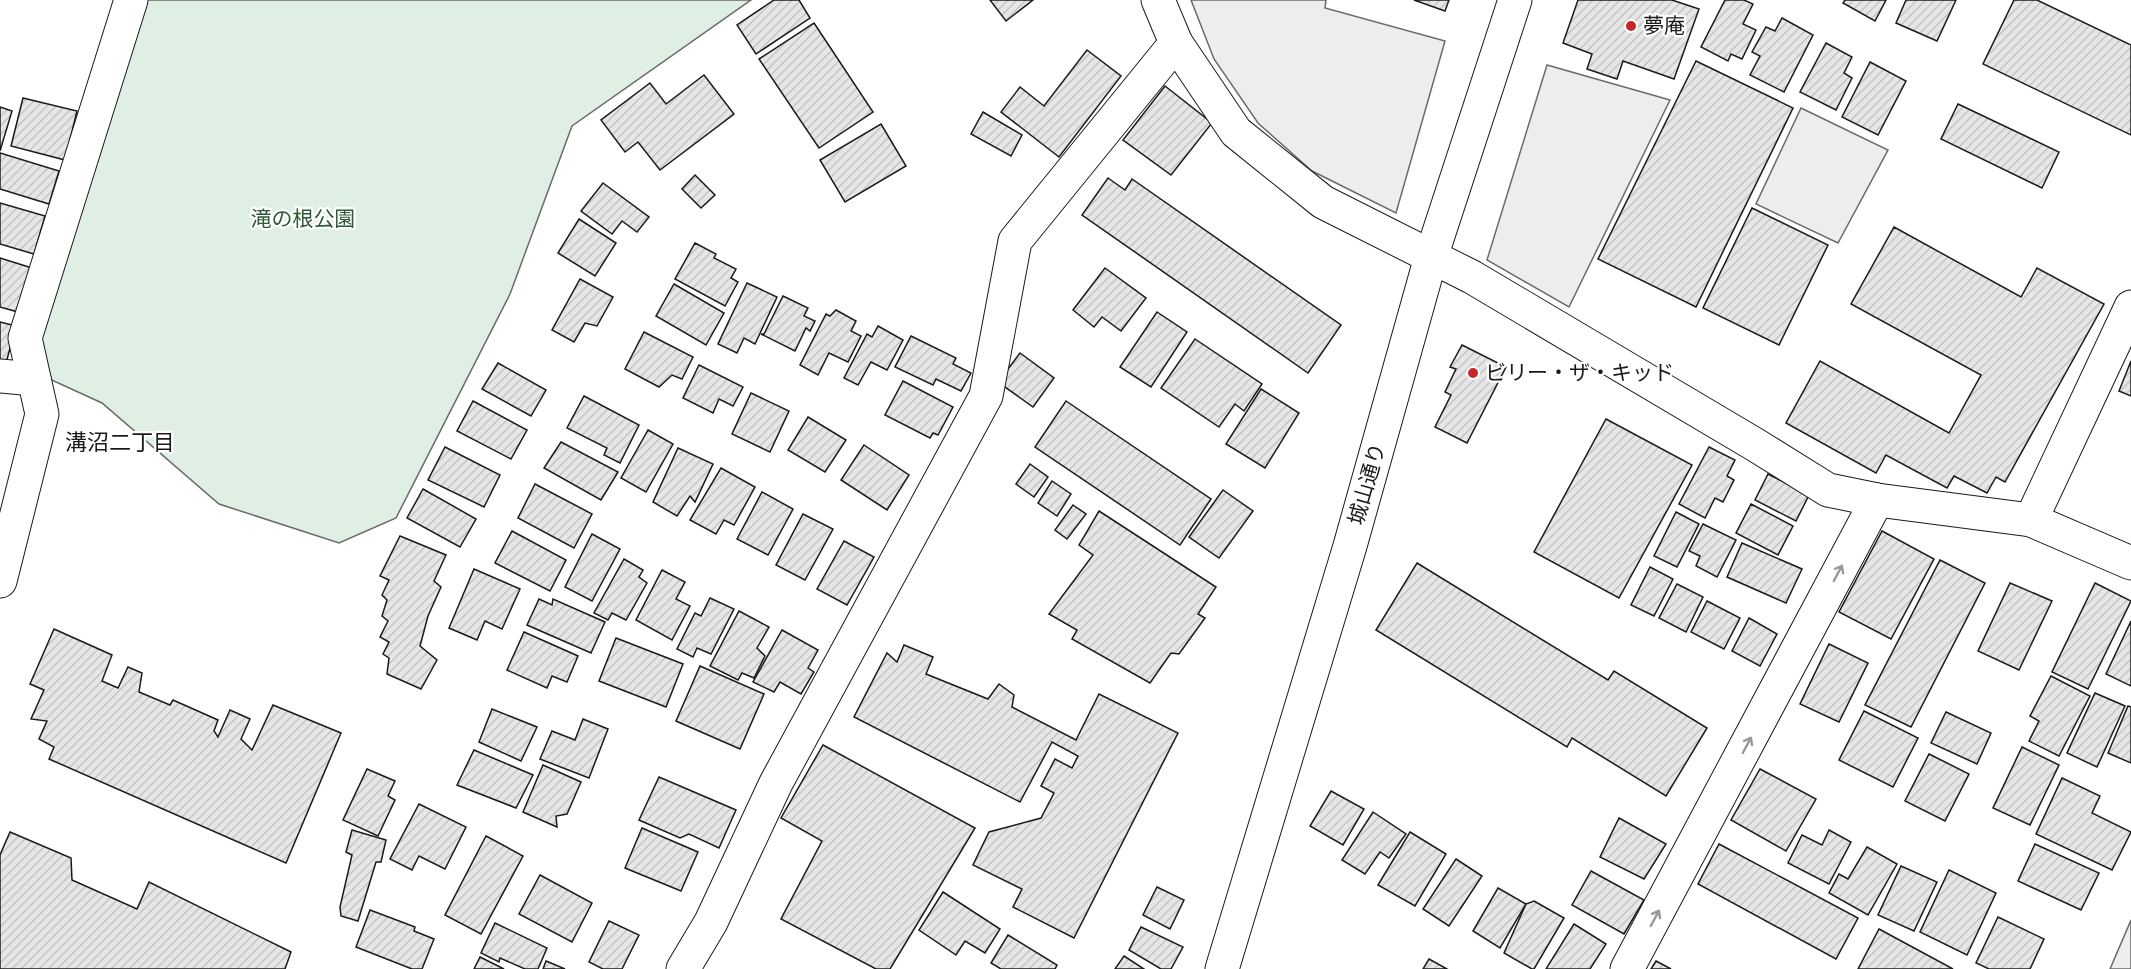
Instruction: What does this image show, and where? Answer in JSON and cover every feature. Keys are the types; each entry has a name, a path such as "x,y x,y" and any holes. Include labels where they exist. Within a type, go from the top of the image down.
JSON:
{"street":[{"path":"0,581 42,414 25,338 132,0"},
{"path":"1158,0 1176,43 1236,132 1323,202 1472,277 1828,490 1877,500 2031,520 2131,563"},
{"name":"城山通り","path":"1222,969 1350,546 1431,256 1515,0"},
{"path":"683,969 711,922 776,783 986,396 1015,241 1176,43"},
{"path":"2031,520 2131,307"},
{"path":"0,376 34,379"},
{"path":"1627,969 1877,500"}],"green space":[{"name":"滝の根公園","path":"145,0 751,0 572,126 510,294 396,518 339,543 219,504 102,403 45,377 33,342"}],"shaded area":[{"path":"1191,0 1326,0 1325,8 1445,41 1396,213 1312,171 1258,123 1214,59"},
{"path":"1547,65 1670,100 1569,307 1487,260"},
{"path":"1801,108 1888,150 1838,243 1756,204"},
{"path":"2131,920 2131,969 2110,969"}],"building":[{"path":"774,0 799,0 810,18 756,54 737,25"},
{"path":"990,0 1033,0 1006,21"},
{"path":"1414,0 1449,0 1445,11"},
{"name":"夢庵","path":"1578,0 1672,0 1699,9 1674,79 1623,61 1617,79 1587,69 1592,54 1563,43"},
{"path":"1725,0 1744,0 1753,4 1743,24 1756,30 1742,59 1731,54 1728,61 1701,47"},
{"path":"1845,0 1886,0 1875,21 1843,3"},
{"path":"1906,0 1956,0 1937,41 1896,23"},
{"path":"2014,0 2037,0 2131,45 2131,135 1983,64"},
{"path":"1782,18 1813,35 1784,92 1750,75 1760,56 1752,52 1766,27 1775,31"},
{"path":"814,23 873,112 819,148 759,59"},
{"path":"1826,43 1852,57 1844,73 1852,78 1836,110 1800,92"},
{"path":"1087,50 1121,76 1059,157 1001,112 1020,87 1044,106"},
{"path":"1696,61 1793,108 1696,307 1598,259"},
{"path":"1870,62 1906,81 1878,135 1842,117"},
{"path":"704,75 734,114 660,170 638,142 625,152 601,120 650,83 666,104"},
{"path":"1165,86 1212,123 1171,175 1123,140"},
{"path":"23,98 77,111 65,160 11,146"},
{"path":"1958,104 2059,152 2042,188 1941,139"},
{"path":"0,107 12,111 0,151"},
{"path":"983,112 1022,135 1011,156 971,134"},
{"path":"881,124 906,166 845,202 820,160"},
{"path":"0,153 59,171 49,204 0,189"},
{"path":"695,175 715,195 701,208 682,189"},
{"path":"1108,178 1125,190 1132,179 1341,325 1308,373 1082,215"},
{"path":"603,183 649,217 637,232 622,221 612,234 581,211"},
{"path":"0,203 45,216 34,254 0,244"},
{"path":"1752,208 1828,245 1779,345 1703,308"},
{"path":"579,219 616,243 595,276 558,253"},
{"path":"1894,227 2021,297 2037,268 2104,304 2005,482 1996,477 1987,493 1954,476 1947,488 1886,455 1876,473 1786,423 1820,361 1949,433 1981,375 1851,304"},
{"path":"695,243 716,254 714,258 736,269 731,278 738,282 725,306 675,279"},
{"path":"0,258 32,268 18,312 0,307"},
{"path":"1105,268 1146,298 1121,331 1102,317 1094,327 1073,310"},
{"path":"580,279 613,297 597,326 585,323 574,342 552,330"},
{"path":"747,283 777,297 755,344 744,338 737,353 718,344"},
{"path":"674,284 724,313 706,345 656,316"},
{"path":"783,296 808,308 804,316 815,321 810,331 806,328 795,351 761,334 764,334"},
{"path":"836,310 856,321 851,331 861,336 848,362 829,353 818,375 800,365 826,314 830,316"},
{"path":"1157,312 1187,332 1151,387 1120,367"},
{"path":"0,322 16,326 5,367 0,366"},
{"path":"878,326 903,340 887,370 871,362 858,385 844,378 867,334 872,337"},
{"path":"644,332 693,357 682,379 672,375 659,387 625,369"},
{"path":"911,336 956,358 953,364 971,373 961,391 936,379 933,385 895,367"},
{"path":"1195,339 1262,384 1244,411 1235,404 1219,427 1161,388"},
{"path":"1462,345 1506,367 1467,443 1435,427 1451,395 1445,392 1456,369 1450,367"},
{"path":"1020,353 1054,378 1033,407 998,382"},
{"path":"2131,361 2131,396 2119,391"},
{"path":"498,363 546,390 531,416 482,389"},
{"path":"699,365 743,387 733,406 719,399 713,413 683,398"},
{"path":"903,381 953,407 938,435 933,433 930,438 885,415"},
{"path":"1261,389 1299,413 1265,468 1226,444"},
{"path":"751,393 789,411 770,452 732,434"},
{"path":"584,396 639,425 620,463 604,455 607,448 567,428"},
{"path":"473,401 527,430 511,459 457,431"},
{"path":"1066,401 1211,499 1180,545 1035,447"},
{"path":"808,417 846,440 825,472 788,450"},
{"path":"1606,419 1692,465 1619,598 1534,552"},
{"path":"648,430 673,444 646,492 621,478"},
{"path":"561,442 618,472 601,500 544,468"},
{"path":"864,445 909,475 887,510 841,480"},
{"path":"445,447 500,475 484,507 428,480"},
{"path":"1709,447 1735,460 1727,476 1734,480 1723,502 1715,498 1705,518 1679,504"},
{"path":"678,448 713,464 695,502 690,496 677,516 653,502"},
{"path":"1030,464 1048,477 1034,497 1016,484"},
{"path":"721,468 755,487 734,525 724,520 716,534 690,520"},
{"path":"1768,474 1809,495 1796,521 1755,500"},
{"path":"1052,481 1071,494 1057,516 1038,503"},
{"path":"535,484 592,514 574,548 518,518"},
{"path":"423,489 476,519 460,547 407,518"},
{"path":"1223,490 1253,511 1219,558 1189,537"},
{"path":"762,492 793,509 768,555 737,539"},
{"path":"1751,504 1793,526 1778,555 1736,533"},
{"path":"1073,505 1086,514 1067,539 1055,530"},
{"path":"1099,511 1216,587 1198,614 1205,618 1179,654 1171,653 1150,683 1072,639 1077,630 1049,614 1093,555 1079,545"},
{"path":"1676,512 1699,524 1677,567 1654,556"},
{"path":"803,514 833,529 805,580 776,565"},
{"path":"1703,524 1736,540 1717,577 1696,566 1700,556 1689,551"},
{"path":"512,531 566,560 550,591 495,563"},
{"path":"1882,531 1934,559 1891,639 1839,612"},
{"path":"592,534 620,549 592,601 565,587"},
{"path":"400,536 446,555 434,581 441,587 428,616 420,646 437,660 421,689 387,674 389,658 383,654 389,642 380,637 388,621 382,616 387,600 382,595 389,580 380,576"},
{"path":"844,541 874,557 847,605 817,589"},
{"path":"1742,543 1802,569 1786,603 1727,577"},
{"path":"624,559 643,570 639,577 647,583 626,620 612,613 608,620 594,613"},
{"path":"1940,560 1985,583 1911,727 1865,705"},
{"path":"1417,563 1608,680 1614,671 1707,728 1666,796 1572,738 1567,747 1376,630"},
{"path":"1650,567 1673,579 1654,616 1631,605"},
{"path":"474,569 520,589 502,629 485,621 477,640 449,628"},
{"path":"662,570 685,582 676,599 690,606 672,640 636,620"},
{"path":"2010,583 2052,601 2019,670 1978,651"},
{"path":"2095,583 2131,601 2088,689 2052,672"},
{"path":"1677,584 1703,597 1686,632 1659,618"},
{"path":"710,598 734,609 711,654 697,648 693,657 677,649 695,613 701,616"},
{"path":"539,599 552,605 553,599 605,622 591,653 527,625"},
{"path":"1707,601 1740,618 1724,649 1691,632"},
{"path":"739,611 769,627 757,648 765,656 754,678 742,673 738,680 710,666"},
{"path":"1749,618 1777,634 1760,666 1732,651"},
{"path":"2131,621 2131,686 2106,674"},
{"path":"54,629 112,655 102,681 118,688 128,667 142,673 139,692 170,705 173,700 218,720 214,731 218,737 230,710 250,719 241,739 252,750 273,705 341,733 286,863 49,759 54,747 39,739 47,721 31,719 44,690 30,684"},
{"path":"782,630 818,650 808,668 814,672 801,694 780,682 774,692 753,682"},
{"path":"524,632 578,656 567,682 552,676 547,688 507,670"},
{"path":"616,638 683,664 666,707 599,681"},
{"path":"1829,644 1868,663 1839,722 1800,704"},
{"path":"904,645 933,657 926,674 988,699 999,684 1014,695 1012,707 1076,740 1099,694 1178,733 1074,938 1013,907 1022,889 973,865 989,832 1041,818 1054,793 1041,786 1055,759 1072,768 1078,756 1052,742 1020,802 854,717 887,653 897,662"},
{"path":"700,666 764,694 740,749 676,721"},
{"path":"2051,676 2090,696 2059,756 2029,741 2039,721 2030,716"},
{"path":"2095,693 2125,706 2097,767 2067,753"},
{"path":"2128,706 2131,707 2131,763 2108,753"},
{"path":"492,709 537,727 521,761 479,742"},
{"path":"1864,711 1918,738 1893,787 1839,760"},
{"path":"1946,712 1991,733 1977,764 1931,743"},
{"path":"583,719 608,729 589,778 540,759 552,731 575,740"},
{"path":"823,745 975,828 890,969 876,969 781,919 822,841 781,818"},
{"path":"2022,747 2059,765 2030,825 1993,808"},
{"path":"474,750 533,775 516,808 457,785"},
{"path":"1929,754 1969,774 1945,821 1905,801"},
{"path":"543,765 581,782 567,814 556,816 557,827 523,812"},
{"path":"367,769 395,781 388,796 395,800 378,836 343,820"},
{"path":"1760,769 1816,799 1786,851 1731,820"},
{"path":"659,777 736,810 719,848 689,834 680,838 639,820"},
{"path":"2062,778 2100,796 2092,813 2131,832 2112,870 2036,834"},
{"path":"1331,791 1364,809 1343,845 1310,826"},
{"path":"419,804 466,827 445,869 419,856 412,870 390,859"},
{"path":"1373,812 1406,834 1389,858 1380,852 1365,874 1342,860"},
{"path":"1619,818 1666,844 1644,879 1600,857"},
{"path":"642,828 698,852 681,891 625,868"},
{"path":"352,830 386,840 381,862 376,862 358,921 341,916 340,907 352,855 346,852"},
{"path":"1829,830 1851,842 1829,884 1788,863 1802,835 1822,845"},
{"path":"10,832 71,858 72,880 137,909 149,882 291,952 285,969 0,969 0,855"},
{"path":"1410,832 1446,854 1415,906 1378,885"},
{"path":"486,836 523,856 481,934 445,915"},
{"path":"1719,844 1858,918 1836,959 1698,884"},
{"path":"2035,844 2099,873 2081,910 2018,881"},
{"path":"1867,847 1897,864 1868,915 1829,893 1839,874 1848,879"},
{"path":"1456,859 1482,876 1449,926 1423,909"},
{"path":"1901,866 1937,882 1914,931 1878,915"},
{"path":"1949,870 1996,893 1967,955 1920,932"},
{"path":"1591,871 1644,900 1624,934 1572,905"},
{"path":"540,875 592,903 572,942 519,914"},
{"path":"1157,887 1184,900 1170,929 1143,915"},
{"path":"1498,888 1526,904 1500,948 1473,931"},
{"path":"943,892 1000,929 985,953 965,941 956,955 919,930"},
{"path":"1534,901 1564,918 1532,969 1504,953 1526,904"},
{"path":"370,910 415,927 414,931 434,939 422,969 412,969 356,947"},
{"path":"1998,917 2044,939 2030,969 1989,969 1976,963"},
{"path":"609,921 639,935 622,969 603,969 589,962"},
{"path":"495,923 547,948 538,969 525,969 500,958 499,962 481,953"},
{"path":"1574,924 1606,944 1590,969 1546,969"},
{"path":"1141,927 1183,947 1171,969 1161,969 1129,950"},
{"path":"1879,929 1953,969 1858,969"},
{"path":"1008,935 1057,965 1055,969 1001,969 991,963"},
{"path":"1124,956 1144,969 1115,969"},
{"path":"480,957 504,969 474,969"},
{"path":"1429,959 1447,969 1423,969"},
{"path":"546,961 565,969 543,969"},
{"path":"1656,961 1671,969 1651,969"}],"place":[{"name":"夢庵","path":"1631,26"},
{"name":"ビリー・ザ・キッド","path":"1473,373"}],"district":[{"name":"溝沼二丁目","path":"120,442"}]}
